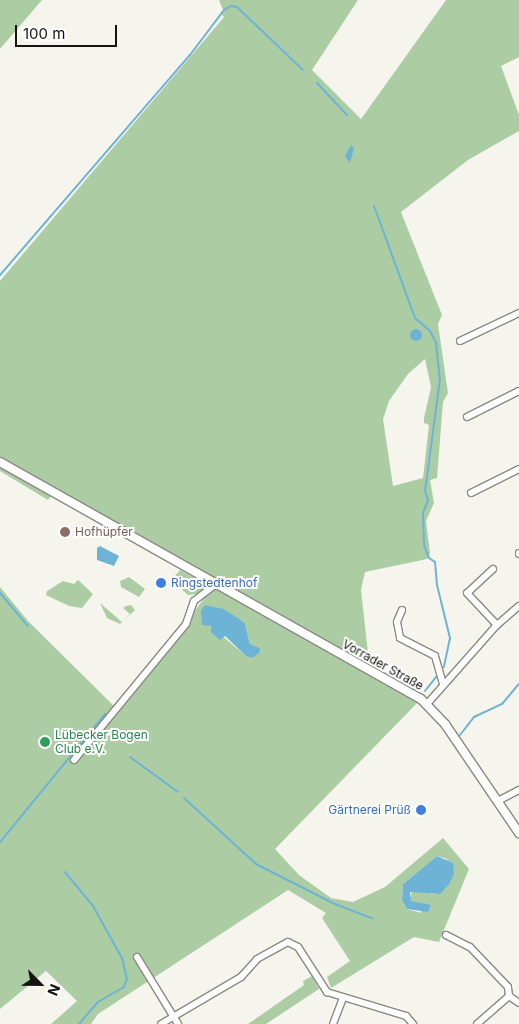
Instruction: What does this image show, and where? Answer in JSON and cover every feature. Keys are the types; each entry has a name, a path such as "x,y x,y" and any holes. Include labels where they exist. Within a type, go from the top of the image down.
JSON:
{"street":[{"path":"460,341 519,314"},
{"path":"467,417 519,392"},
{"name":"Vorrader Straße","path":"0,462 427,704 446,724 519,833"},
{"path":"471,493 519,469"},
{"path":"493,569 467,593 496,625"},
{"path":"74,760 186,624 194,602 216,584"},
{"path":"427,704 496,625 519,606"},
{"path":"402,610 396,622 400,638 435,656 443,684"},
{"path":"498,802 519,790"},
{"path":"446,935 470,947 508,987 509,996 519,1003"},
{"path":"161,1024 241,977 257,959 288,942 298,947 327,992 406,1016 413,1024"},
{"path":"138,957 178,1024"},
{"path":"477,1024 509,996"},
{"path":"333,1024 343,998"}],"green space":[{"path":"0,0 42,0 0,49"},
{"path":"219,0 358,0 312,70 361,119 446,0 519,0 519,57 501,66 519,115 519,131 468,160 401,212 442,315 438,324 448,393 443,402 437,478 430,480 434,503 426,521 430,553 427,559 365,572 361,590 369,662 365,673 421,699 275,849 299,875 331,898 353,902 385,887 443,838 469,869 439,942 414,937 331,988 327,977 350,961 322,918 326,913 288,890 98,1014 91,1024 51,1024 77,1001 46,971 0,1009 0,587 28,621 118,710 213,587 52,495 48,500 0,471 0,281 224,17 220,13 223,10","holes":["425,359 431,387 424,418 424,423 429,425 423,478 393,486 383,419 389,401 408,374","208,624 245,624 250,644 260,648 252,658 246,656","437,856 447,859 435,894 412,891 410,899 422,913 407,909 402,900 403,884"]},
{"path":"180,570 208,585 198,594 188,595 178,586 175,576"},
{"path":"129,577 145,589 139,597 121,587 120,581"},
{"path":"78,580 93,594 82,608 69,606 46,595 47,591 63,581 74,584"},
{"path":"100,603 122,622 130,614 123,608 131,605 135,610 120,624 107,618"},
{"path":"312,976 319,989 266,1024 248,1024 304,985 303,981"}],"water":[{"path":"351,145 354,148 350,163 345,156"},
{"path":"414,329 418,329 422,335 418,341 414,341 410,337 410,333"},
{"path":"100,546 119,556 114,566 97,560 97,548"},
{"path":"205,605 223,609 245,624 250,644 260,648 259,653 252,658 246,656 225,636 220,640 211,632 211,626 202,625 201,611"},
{"path":"437,856 453,863 454,874 449,884 440,894 410,892 411,901 431,905 428,912 407,909 402,900 403,884"}],"waterway":[{"path":"0,275 190,55 224,10 231,6 237,7 303,70"},
{"path":"317,83 347,115"},
{"path":"374,206 415,318 430,331 436,343 440,379 425,491 428,501 423,513 424,545 429,558 435,562 437,585 450,638 444,667"},
{"path":"0,593 28,626"},
{"path":"425,691 436,677"},
{"path":"460,735 474,717 502,704 519,684"},
{"path":"0,842 105,714"},
{"path":"130,757 178,792"},
{"path":"184,798 256,864 335,904 372,918"},
{"path":"65,872 93,906 122,958 127,979 124,987 98,1002 79,1024"}],"place":[{"name":"Hofhüpfer","path":"65,532"},
{"name":"Ringstedtenhof","path":"161,583"},
{"name":"Lübecker Bogen Club e.V.","path":"45,742"},
{"name":"Gärtnerei Prüß","path":"421,810"}]}
